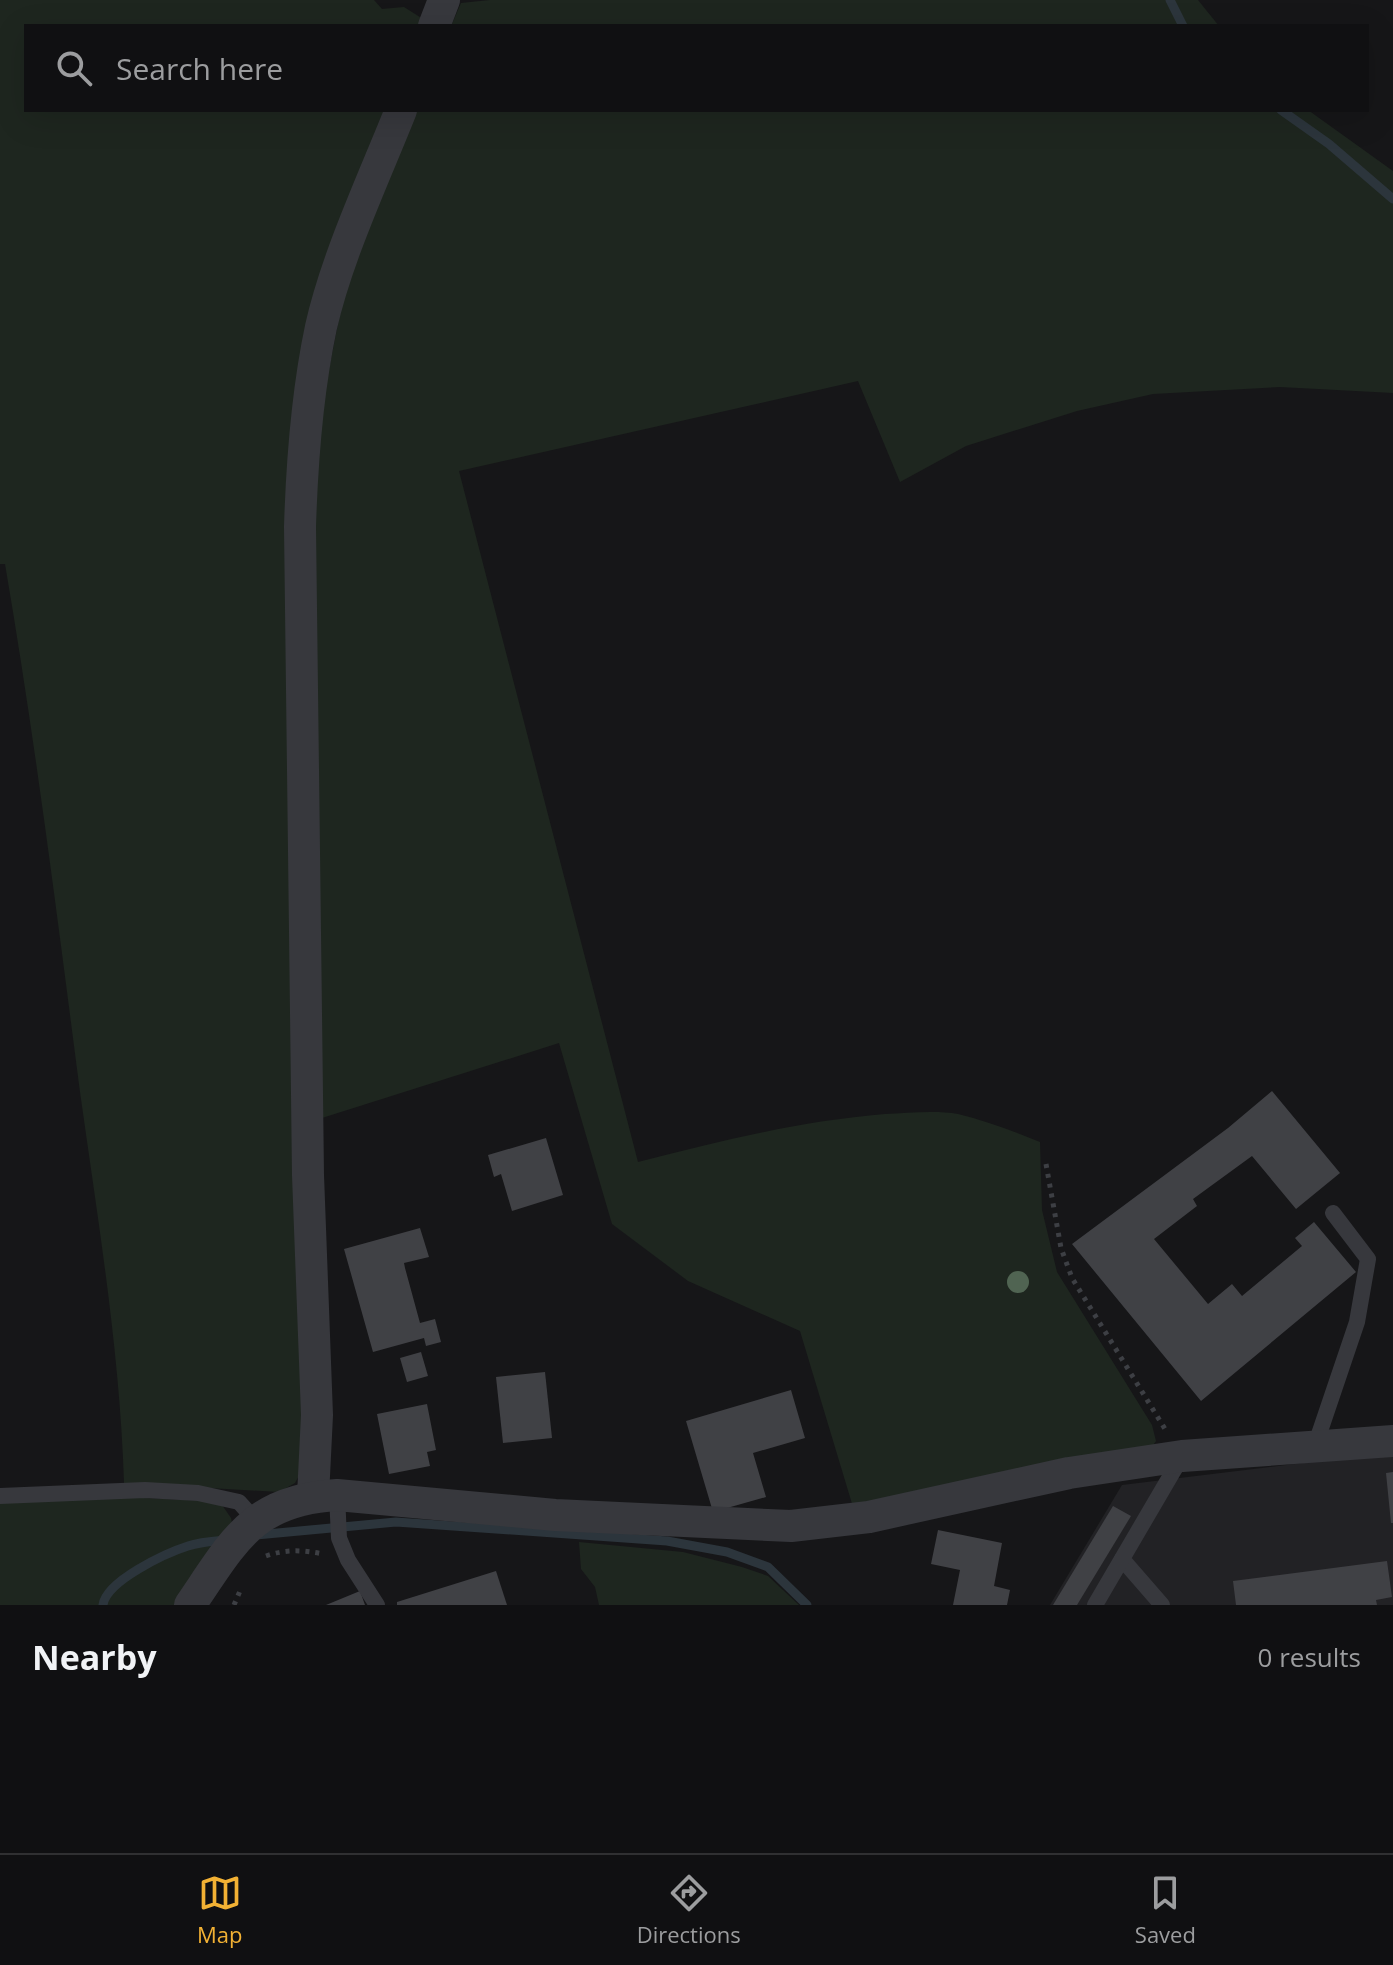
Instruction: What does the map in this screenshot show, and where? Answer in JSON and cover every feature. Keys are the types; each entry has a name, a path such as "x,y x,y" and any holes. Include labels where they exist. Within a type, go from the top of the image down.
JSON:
{"street":[{"path":"435,24 444,0"},
{"path":"329,1503 317,1415 307,1111 300,527 302,460 311,381 322,324 343,258 400,112"},
{"path":"190,1605 224,1555 251,1524 280,1506 329,1503 791,1526 869,1517 1069,1473 1182,1456 1382,1441 1393,1413"}],"lane":[{"path":"1315,1446 1357,1322 1368,1259 1333,1213"},
{"path":"1095,1605 1182,1456"},
{"path":"0,1496 145,1490 198,1493 239,1502 251,1524"},
{"path":"329,1503 348,1560 377,1605"},
{"path":"1122,1559 1162,1605"}],"path":[{"path":"1046,1164 1061,1248 1072,1278 1182,1456"},
{"path":"262,1557 282,1551 305,1550 348,1560"},
{"path":"234,1605 243,1582"}],"shaded area":[{"path":"0,0 374,0 382,9 404,7 423,19 422,24 24,24 24,112 387,112 303,365 302,1470 295,1483 279,1492 124,1483 118,1385 101,1238 26,695 5,564 0,564"},
{"path":"490,0 1198,0 1217,24 452,24 461,3"},
{"path":"415,112 1311,112 1393,171 1393,393 1280,387 1153,394 1077,411 966,446 900,482 858,381 459,471 638,1162 791,1127 885,1114 958,1114 1040,1142 1042,1210 1057,1272 1152,1425 1156,1441 1152,1447 853,1507 800,1331 688,1281 612,1224 559,1043 322,1118 312,517 319,420 348,273"},
{"path":"1393,1452 1393,1605 1050,1605 1122,1485"},
{"path":"123,1497 206,1501 222,1505 231,1518 233,1527 179,1605 0,1605 0,1500"},
{"path":"579,1542 683,1552 742,1567 768,1576 799,1605 599,1605 595,1587 581,1569"}],"building":[{"path":"1272,1091 1340,1173 1296,1209 1252,1156 1193,1199 1197,1206 1154,1239 1208,1304 1232,1284 1242,1296 1302,1246 1295,1238 1314,1222 1356,1272 1201,1401 1072,1244 1228,1128"},
{"path":"546,1138 563,1195 512,1211 501,1174 494,1177 488,1155"},
{"path":"420,1228 429,1257 404,1263 420,1323 435,1319 441,1342 426,1346 424,1338 373,1352 344,1249"},
{"path":"421,1352 428,1376 407,1382 400,1358"},
{"path":"545,1372 552,1438 503,1443 496,1377"},
{"path":"791,1390 805,1438 753,1453 766,1497 713,1512 686,1421"},
{"path":"427,1404 436,1450 427,1452 430,1466 389,1474 377,1414"},
{"path":"1393,1472 1393,1523 1391,1523 1386,1473"},
{"path":"1113,1506 1131,1516 1077,1605 1053,1605"},
{"path":"938,1530 1002,1543 994,1586 1010,1590 1007,1605 953,1605 960,1570 931,1564"},
{"path":"1387,1561 1392,1597 1376,1600 1377,1605 1236,1605 1233,1581"},
{"path":"496,1571 507,1605 397,1605 397,1602"},
{"path":"360,1591 365,1605 326,1605"}],"waterway":[{"path":"1170,0 1182,24"},
{"path":"1284,112 1329,144 1393,199"},
{"path":"256,1535 396,1522 667,1541 727,1552 768,1567 807,1605"},
{"path":"103,1605 114,1587 152,1561 192,1545 225,1540"}]}
